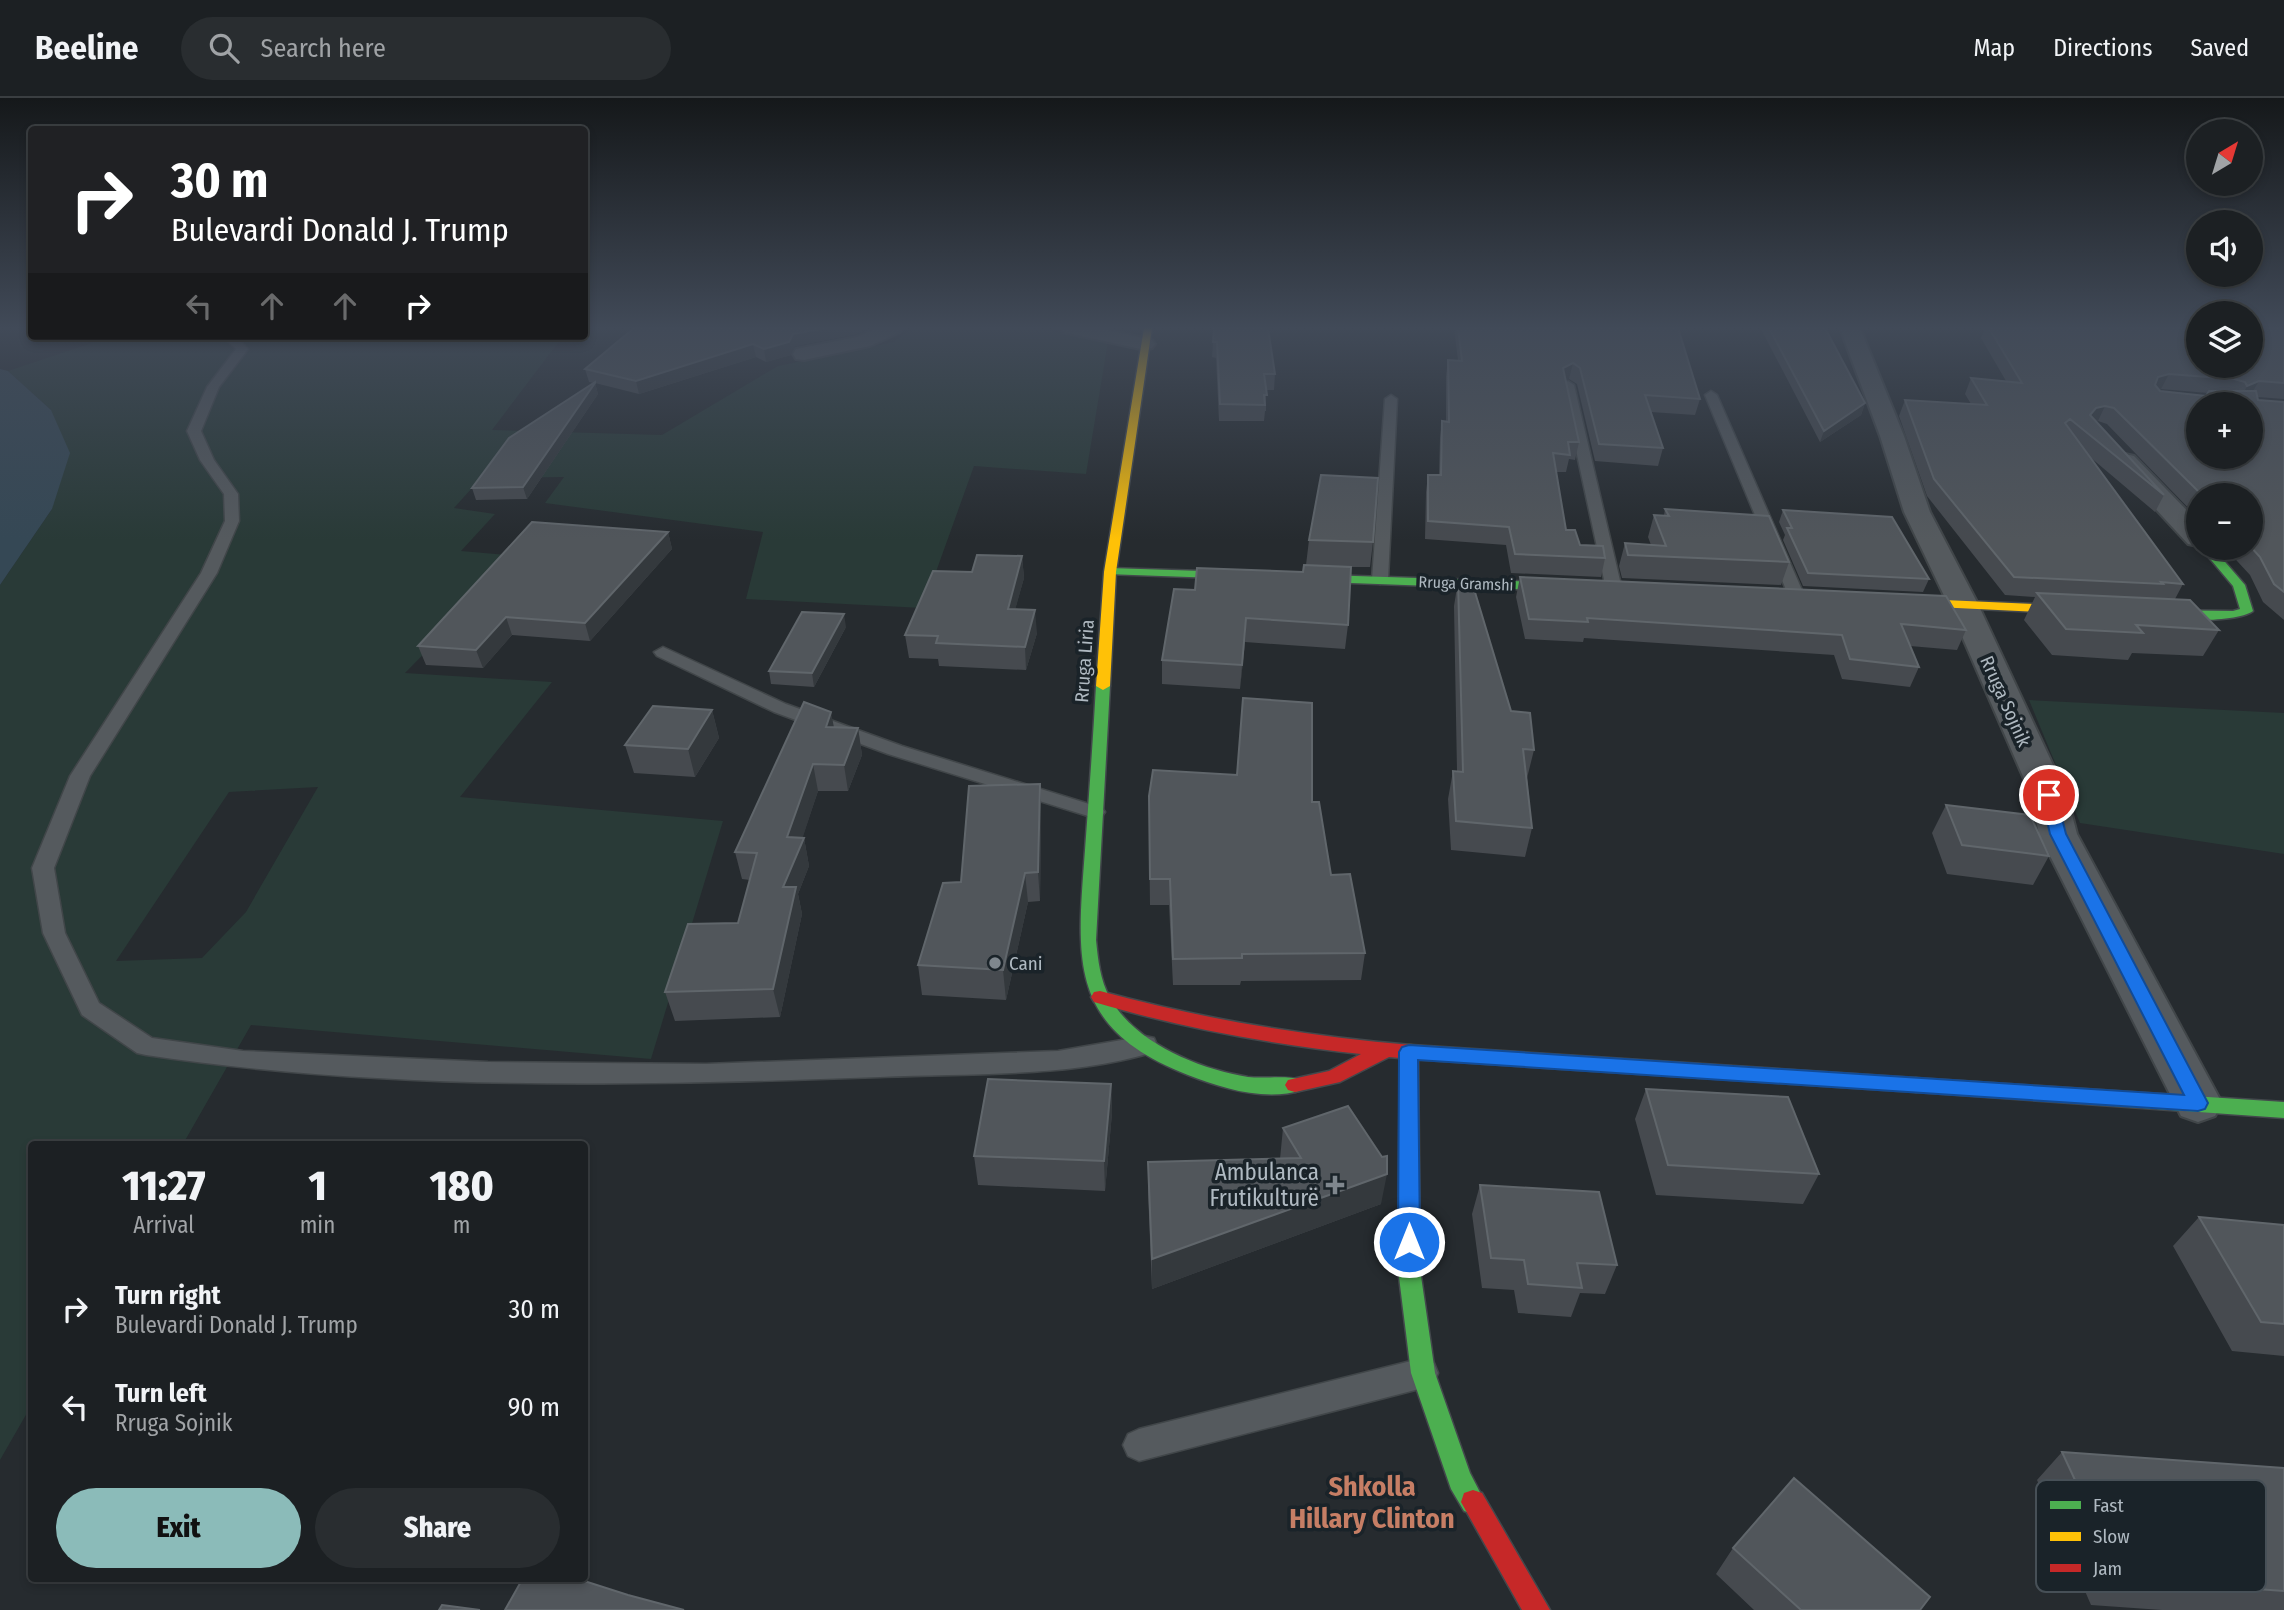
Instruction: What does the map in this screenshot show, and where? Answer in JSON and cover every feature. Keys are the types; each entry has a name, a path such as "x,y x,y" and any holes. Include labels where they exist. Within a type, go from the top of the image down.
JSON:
{"main road":[{"name":"Rruga Liria","path":"1100,997 1095,986 1089,945 1095,812 1110,572 1137,399"},
{"path":"2136,613 2203,616 2234,615 2248,611 2248,601 2242,590 2217,560"},
{"name":"Rruga Gramshi","path":"1110,572 1380,579 1607,589"},
{"path":"1880,601 2096,611"},
{"path":"1100,997 1115,1018 1145,1045 1198,1071 1249,1085 1314,1083 1343,1073 1387,1050"},
{"path":"1100,997 1144,1012 1236,1032 1387,1050 2284,1110"},
{"path":"1409,1052 1409,1269 1423,1373 1460,1480 1537,1610"}],"street":[{"name":"Rruga Sojnik","path":"1877,399 1916,512 1963,604 2049,795 2058,834 2198,1103"},
{"path":"2106,440 2186,525"}],"lane":[{"path":"205,399 194,431 207,460 231,494 232,521 209,573 80,776 43,868 54,933 90,1009 146,1046 243,1060 488,1072 706,1074 1058,1059 1145,1045"},
{"path":"1571,399 1607,589"},
{"path":"1713,399 1797,597"},
{"path":"1380,579 1391,400"},
{"path":"663,652 793,713 895,750 1095,812"},
{"path":"1139,1445 1423,1373"}],"shaded area":[{"path":"38,399 516,399 492,430 662,435 723,399 1099,399 1086,474 974,466 923,608 746,599 763,532 545,503 564,477 481,478 454,508 495,514 461,551 600,563 481,596 405,673 552,682 460,797 723,821 651,1059 251,1025 185,1141 28,1141 28,1411 0,1460 0,585 52,509 51,410","holes":["318,787 246,912 202,958 116,961 229,792"]},
{"path":"2029,700 2284,713 2284,854 2080,823"}],"water":[{"path":"0,399 38,399 51,410 70,453 52,509 0,585"}],"building":[{"path":"570,399 584,399 523,487 472,488 509,438"},
{"path":"1220,399 1264,399 1265,405 1220,404"},
{"path":"1449,399 1570,399 1579,442 1568,442 1570,455 1553,453 1566,530 1575,530 1580,545 1603,546 1605,558 1515,554 1509,527 1428,521 1428,475 1441,475 1442,421 1449,422"},
{"path":"1588,399 1646,399 1663,448 1599,444"},
{"path":"1807,399 1863,399 1865,403 1824,431"},
{"path":"1983,399 2186,399 2186,469 2263,469 2263,400 2284,402 2284,592 2274,584 2262,560 2263,483 2190,483 2114,408 2105,406 2096,408 2090,415 2164,495 2070,419 2065,423 2183,584 2014,577 1934,479 1905,400 1987,405"},
{"path":"1321,475 1378,478 1373,542 1309,540"},
{"path":"1665,509 1769,516 1789,562 1628,555 1625,543 1666,546 1654,515 1669,516"},
{"path":"1783,510 1892,517 1929,579 1808,573 1787,528 1792,528"},
{"path":"532,522 668,532 585,623 506,617 476,650 418,646"},
{"path":"977,555 1022,556 1008,609 1035,610 1025,647 936,643 938,636 905,635 933,571 972,572"},
{"path":"1304,565 1351,567 1348,625 1246,618 1242,665 1162,660 1174,589 1195,590 1197,568 1303,572"},
{"path":"1520,577 1946,596 1966,630 1901,624 1919,667 1850,659 1842,635 1587,618 1588,622 1529,619"},
{"path":"1471,579 1511,711 1530,713 1534,750 1523,749 1532,828 1456,821 1453,771 1463,772 1458,581"},
{"path":"2037,593 2190,600 2219,630 2136,625 2143,633 2066,629"},
{"path":"802,612 844,614 812,673 769,671"},
{"path":"1243,698 1312,703 1312,802 1319,802 1331,875 1350,874 1365,953 1242,954 1242,958 1173,959 1170,879 1150,879 1149,796 1153,770 1237,775"},
{"path":"804,702 831,712 826,727 858,728 844,765 813,764 787,837 804,838 783,887 796,887 773,989 665,992 688,924 738,923 757,853 735,852"},
{"path":"653,706 712,710 688,749 625,745"},
{"path":"1040,784 1038,872 1025,873 1003,970 918,965 943,883 961,882 969,786"},
{"path":"1946,805 2030,815 2049,856 1962,845"},
{"path":"988,1079 1111,1084 1104,1161 974,1156"},
{"path":"1646,1089 1788,1097 1819,1174 1668,1165"},
{"path":"1348,1106 1382,1157 1387,1156 1387,1174 1152,1259 1148,1162 1301,1158 1283,1128"},
{"path":"1480,1185 1599,1192 1617,1265 1577,1263 1582,1288 1528,1284 1524,1260 1491,1258"},
{"path":"2199,1217 2284,1225 2284,1324 2261,1322"},
{"path":"2062,1452 2284,1468 2284,1591 2266,1590 2266,1480 2075,1480"},
{"path":"1794,1478 1930,1597 1920,1610 1801,1610 1733,1548"},
{"path":"521,1582 587,1582 684,1610 505,1610"},
{"path":"442,1605 480,1610 439,1610"}],"traffic: fast":[{"path":"2155,614 2234,615 2247,611 2239,585 2217,560"},
{"path":"1110,572 1570,587"},
{"path":"1103,686 1088,925 1091,969 1101,997 1127,1030 1151,1048 1177,1062 1234,1082 1265,1086 1295,1085"},
{"path":"1409,1052 1409,1269 1423,1373 1460,1480 1473,1502"},
{"path":"1916,1085 2284,1110"}],"traffic: slow":[{"path":"1103,686 1110,572 1137,399"},
{"path":"1899,602 2080,610"},
{"path":"1411,1052 1916,1085"}],"traffic: jam":[{"path":"1100,997 1254,1033 1411,1052"},
{"path":"1295,1085 1333,1077 1387,1050"},
{"path":"1473,1502 1537,1610"}],"place":[{"name":"Cani","path":"995,963"},
{"name":"Ambulanca Frutikulturë","path":"1335,1185"}],"district":[{"name":"Shkolla Hillary Clinton","path":"1372,1502"}],"route":[{"path":"1409,1242 1409,1052 2198,1103 2058,834 2049,795"}]}
